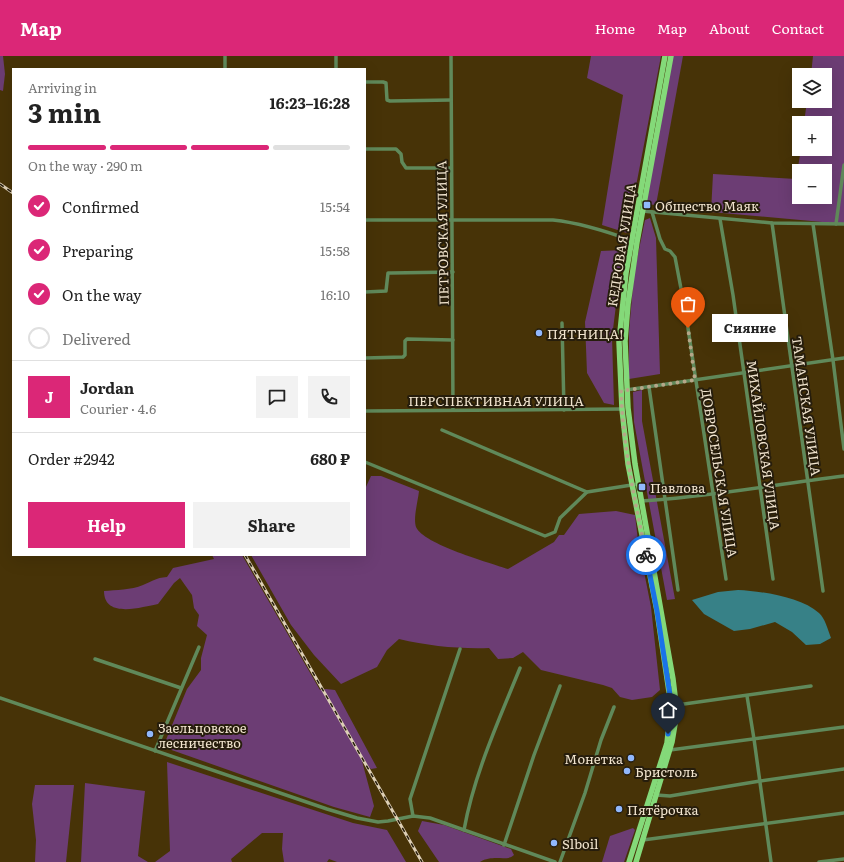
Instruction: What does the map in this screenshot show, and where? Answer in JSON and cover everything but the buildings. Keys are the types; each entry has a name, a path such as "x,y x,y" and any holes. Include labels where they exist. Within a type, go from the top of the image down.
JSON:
{"main road":[{"name":"КЕДРОВАЯ УЛИЦА","path":"640,211 665,56"},
{"name":"КЕДРОВАЯ УЛИЦА","path":"636,862 670,750 676,721 677,705 635,484 625,409 619,342 622,303 671,56"},
{"name":"КЕДРОВАЯ УЛИЦА","path":"630,862 667,742 671,705 639,502"}],"street":[{"path":"225,56 225,68"},
{"path":"336,56 336,68"},
{"name":"ПЕТРОВСКАЯ УЛИЦА","path":"451,56 453,410"},
{"path":"366,82 386,83 385,96 386,100 390,102 451,100"},
{"path":"366,149 400,151 402,162 406,168 451,168"},
{"path":"836,224 844,165"},
{"path":"640,211 772,223 844,224"},
{"name":"ДОБРОСЕЛЬСКАЯ УЛИЦА","path":"652,212 660,239 665,249 670,251 675,257 726,579"},
{"name":"МИХАЙЛОВСКАЯ УЛИЦА","path":"720,219 733,295 773,580"},
{"path":"366,220 553,220 575,222 608,231 634,241"},
{"name":"ТАМАНСКАЯ УЛИЦА","path":"772,223 823,591"},
{"path":"813,224 833,360 844,449"},
{"path":"366,292 386,291 388,273 453,272"},
{"path":"562,323 564,410"},
{"path":"366,358 403,357 405,355 405,341 408,339 453,340"},
{"path":"624,391 844,358"},
{"path":"649,387 678,590"},
{"name":"ПЕРСПЕКТИВНАЯ УЛИЦА","path":"366,411 625,409"},
{"path":"442,430 587,492 635,484"},
{"path":"366,462 545,536 555,532 560,518 587,492"},
{"path":"639,502 712,495 760,486 844,476"},
{"path":"155,751 199,647"},
{"path":"413,816 410,799 460,649"},
{"path":"95,659 181,688"},
{"path":"464,830 470,801 487,752 520,668"},
{"path":"504,845 534,755 560,686"},
{"path":"677,705 811,686"},
{"path":"747,696 760,781 764,824 771,862"},
{"path":"0,698 288,797 357,818 378,822 413,816 430,818 555,862"},
{"path":"560,862 585,793 601,740 614,707"},
{"path":"670,750 844,727"},
{"path":"656,795 670,796 844,769"},
{"path":"643,840 844,813"},
{"path":"819,862 844,859"}],"shaded area":[{"path":"0,56 3,56 5,74 3,91 0,90"},
{"path":"591,56 661,56 627,233 602,225 623,95 587,78"},
{"path":"672,56 683,56 656,205 645,204"},
{"path":"813,56 844,56 844,224 711,212 713,174 792,179 792,204 832,204 832,164 798,164 800,156 832,156 832,116 805,116 806,108 832,108 832,68 812,68"},
{"path":"650,218 656,238 660,374 629,379 629,332 634,274 645,220"},
{"path":"623,250 612,337 614,405 604,403 587,373 585,322 601,251"},
{"path":"642,390 642,421 675,599 667,600 634,422 633,392"},
{"path":"371,476 381,476 419,491 415,523 416,527 421,533 443,546 473,558 508,569 554,542 559,535 564,535 579,514 616,511 635,515 638,541 651,607 660,690 652,697 632,700 620,697 612,688 603,685 541,670 523,652 513,658 498,659 489,648 466,648 421,644 399,639 387,650 377,667 341,684 314,655 291,625 252,556 366,556 366,487"},
{"path":"212,556 243,556 320,690 335,690 377,768 371,769 362,761 374,806 370,817 334,807 163,747 187,689 201,670 201,658 207,635 197,626 199,615 194,608 192,595 180,578 174,583 158,604 134,609 125,609 110,605 106,600 104,591 124,590 138,587 157,579 167,577 173,568 214,559"},
{"path":"167,762 353,823 387,830 406,862 337,862 329,859 327,862 284,862 282,849 283,833 262,833 231,859 232,862 155,862 170,851"},
{"path":"85,783 145,791 138,856 148,862 81,862"},
{"path":"35,785 74,785 66,862 35,862 36,840 32,804"},
{"path":"422,821 444,825 511,849 514,855 508,858 490,859 480,862 439,862 418,831"},
{"path":"633,828 635,830 624,862 602,862 610,836"}],"water":[{"path":"738,590 780,596 811,607 823,618 831,638 820,644 806,645 792,632 775,622 750,629 734,631 704,614 692,600 718,592"}],"railway":[{"path":"0,184 12,192"},
{"path":"246,556 422,862"}],"way so far":[{"path":"646,555 628,464 623,425 621,391 695,380 688,328"}],"place":[{"name":"Общество Маяк","path":"647,205"},
{"name":"Сияние","path":"688,328"},
{"name":"ПЯТНИЦА!","path":"539,333"},
{"name":"Павлова","path":"642,487"},
{"name":"Заельцовское лесничество","path":"150,734"},
{"name":"Монетка","path":"631,758"},
{"name":"Бристоль","path":"627,771"},
{"name":"Пятёрочка","path":"619,809"},
{"name":"Slboil","path":"554,843"}],"route":[{"path":"646,555 657,611 670,695 671,705 668,734"}]}
